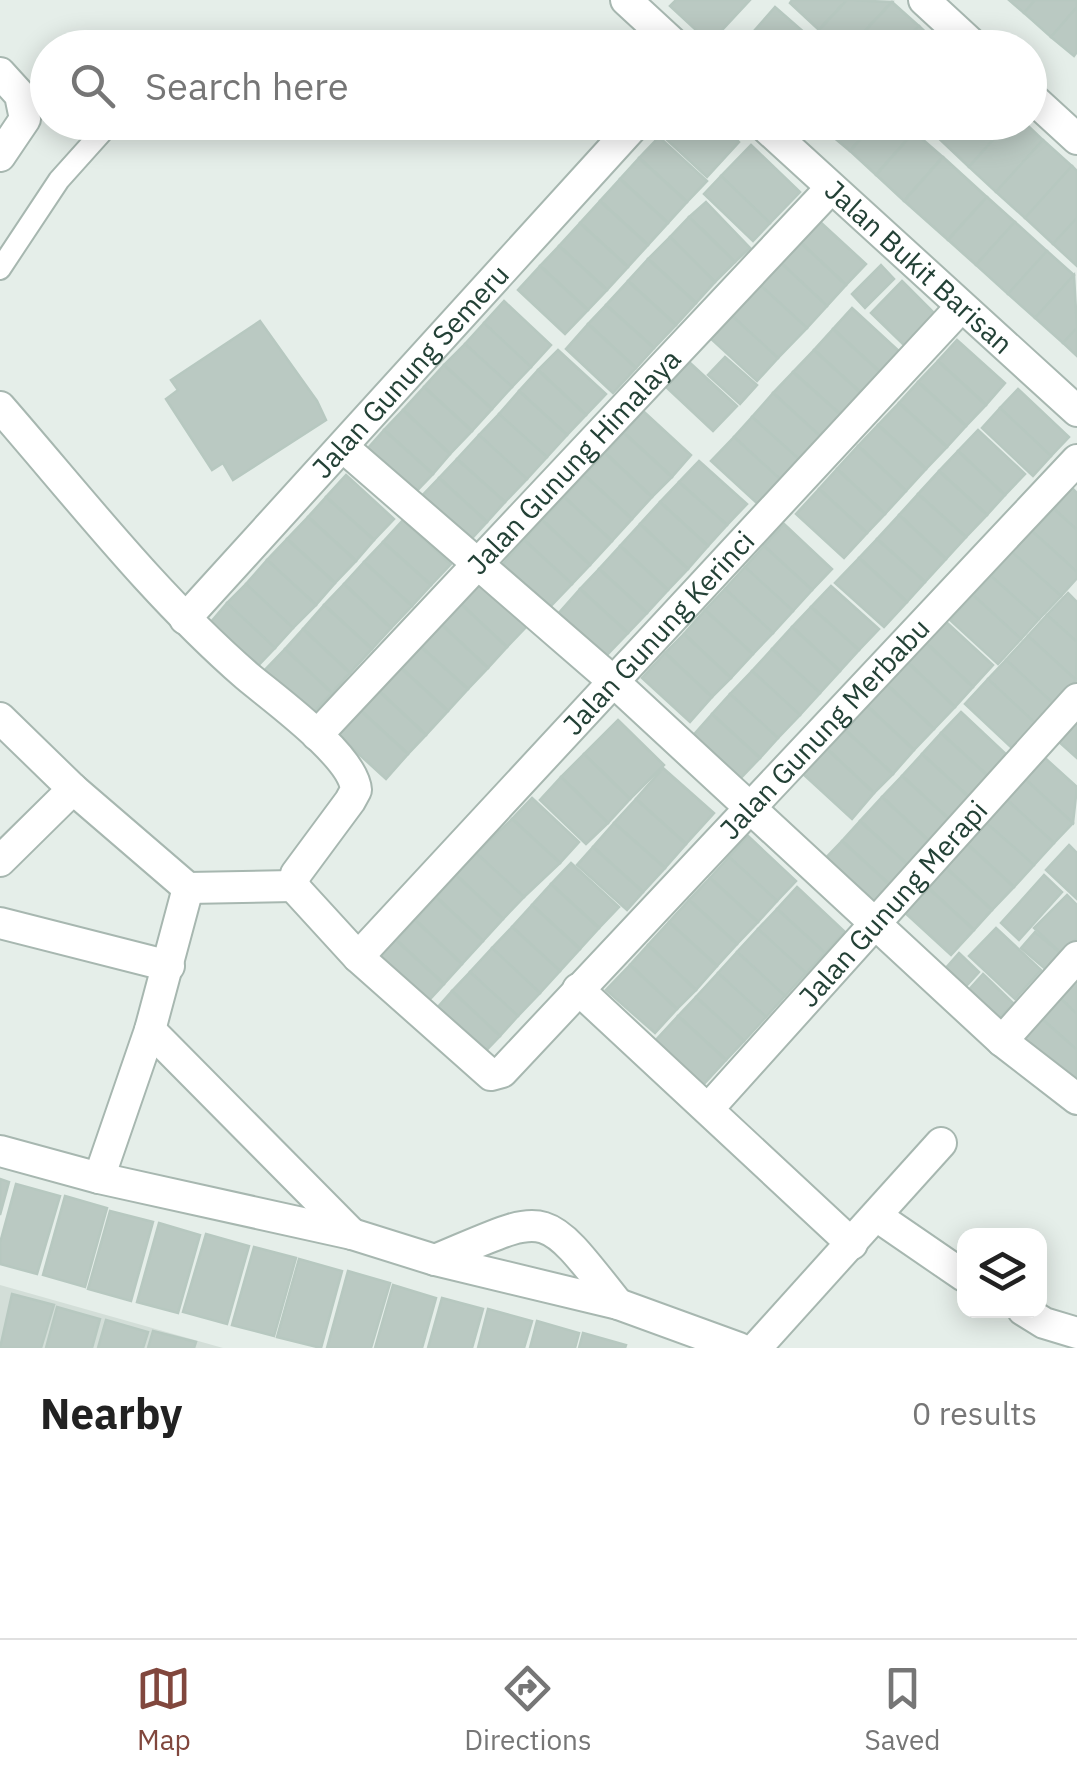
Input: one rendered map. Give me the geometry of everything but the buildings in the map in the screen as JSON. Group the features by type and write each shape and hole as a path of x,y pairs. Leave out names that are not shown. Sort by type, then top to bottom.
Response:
{"street":[{"path":"924,0 956,30"},
{"path":"637,3 662,30"},
{"path":"0,73 20,95 25,120 0,156"},
{"path":"1047,111 1077,138"},
{"name":"Jalan Gunung Semeru","path":"185,619 621,140"},
{"name":"Jalan Bukit Barisan","path":"779,140 960,308 1077,410"},
{"name":"Jalan Gunung Himalaya","path":"317,735 831,188"},
{"name":"Jalan Gunung Kerinci","path":"358,957 960,308"},
{"path":"0,407 185,619 317,735 351,776 356,790 296,874 293,886"},
{"path":"344,446 614,682 1002,1041 1077,1100"},
{"name":"Jalan Gunung Merbabu","path":"358,957 491,1075 502,1072 1077,460"},
{"name":"Jalan Gunung Merapi","path":"709,1108 872,922 1077,699"},
{"path":"0,718 72,790 188,888 293,886 358,957"},
{"path":"0,861 72,790"},
{"path":"99,1178 150,1030 188,888"},
{"path":"0,923 169,966"},
{"path":"1002,1041 1077,957"},
{"path":"574,994 709,1108 852,1244"},
{"path":"150,1030 352,1234"},
{"path":"756,1348 940,1144"},
{"path":"0,1150 99,1178 352,1234 435,1260 618,1304 739,1348"},
{"path":"878,1216 957,1271"},
{"path":"435,1260 524,1223 546,1226 567,1239 618,1304"},
{"path":"1036,1318 1077,1333"}],"lane":[{"path":"0,269 59,180 95,140"}],"shaded area":[{"path":"0,1285 223,1348 0,1348"}]}
